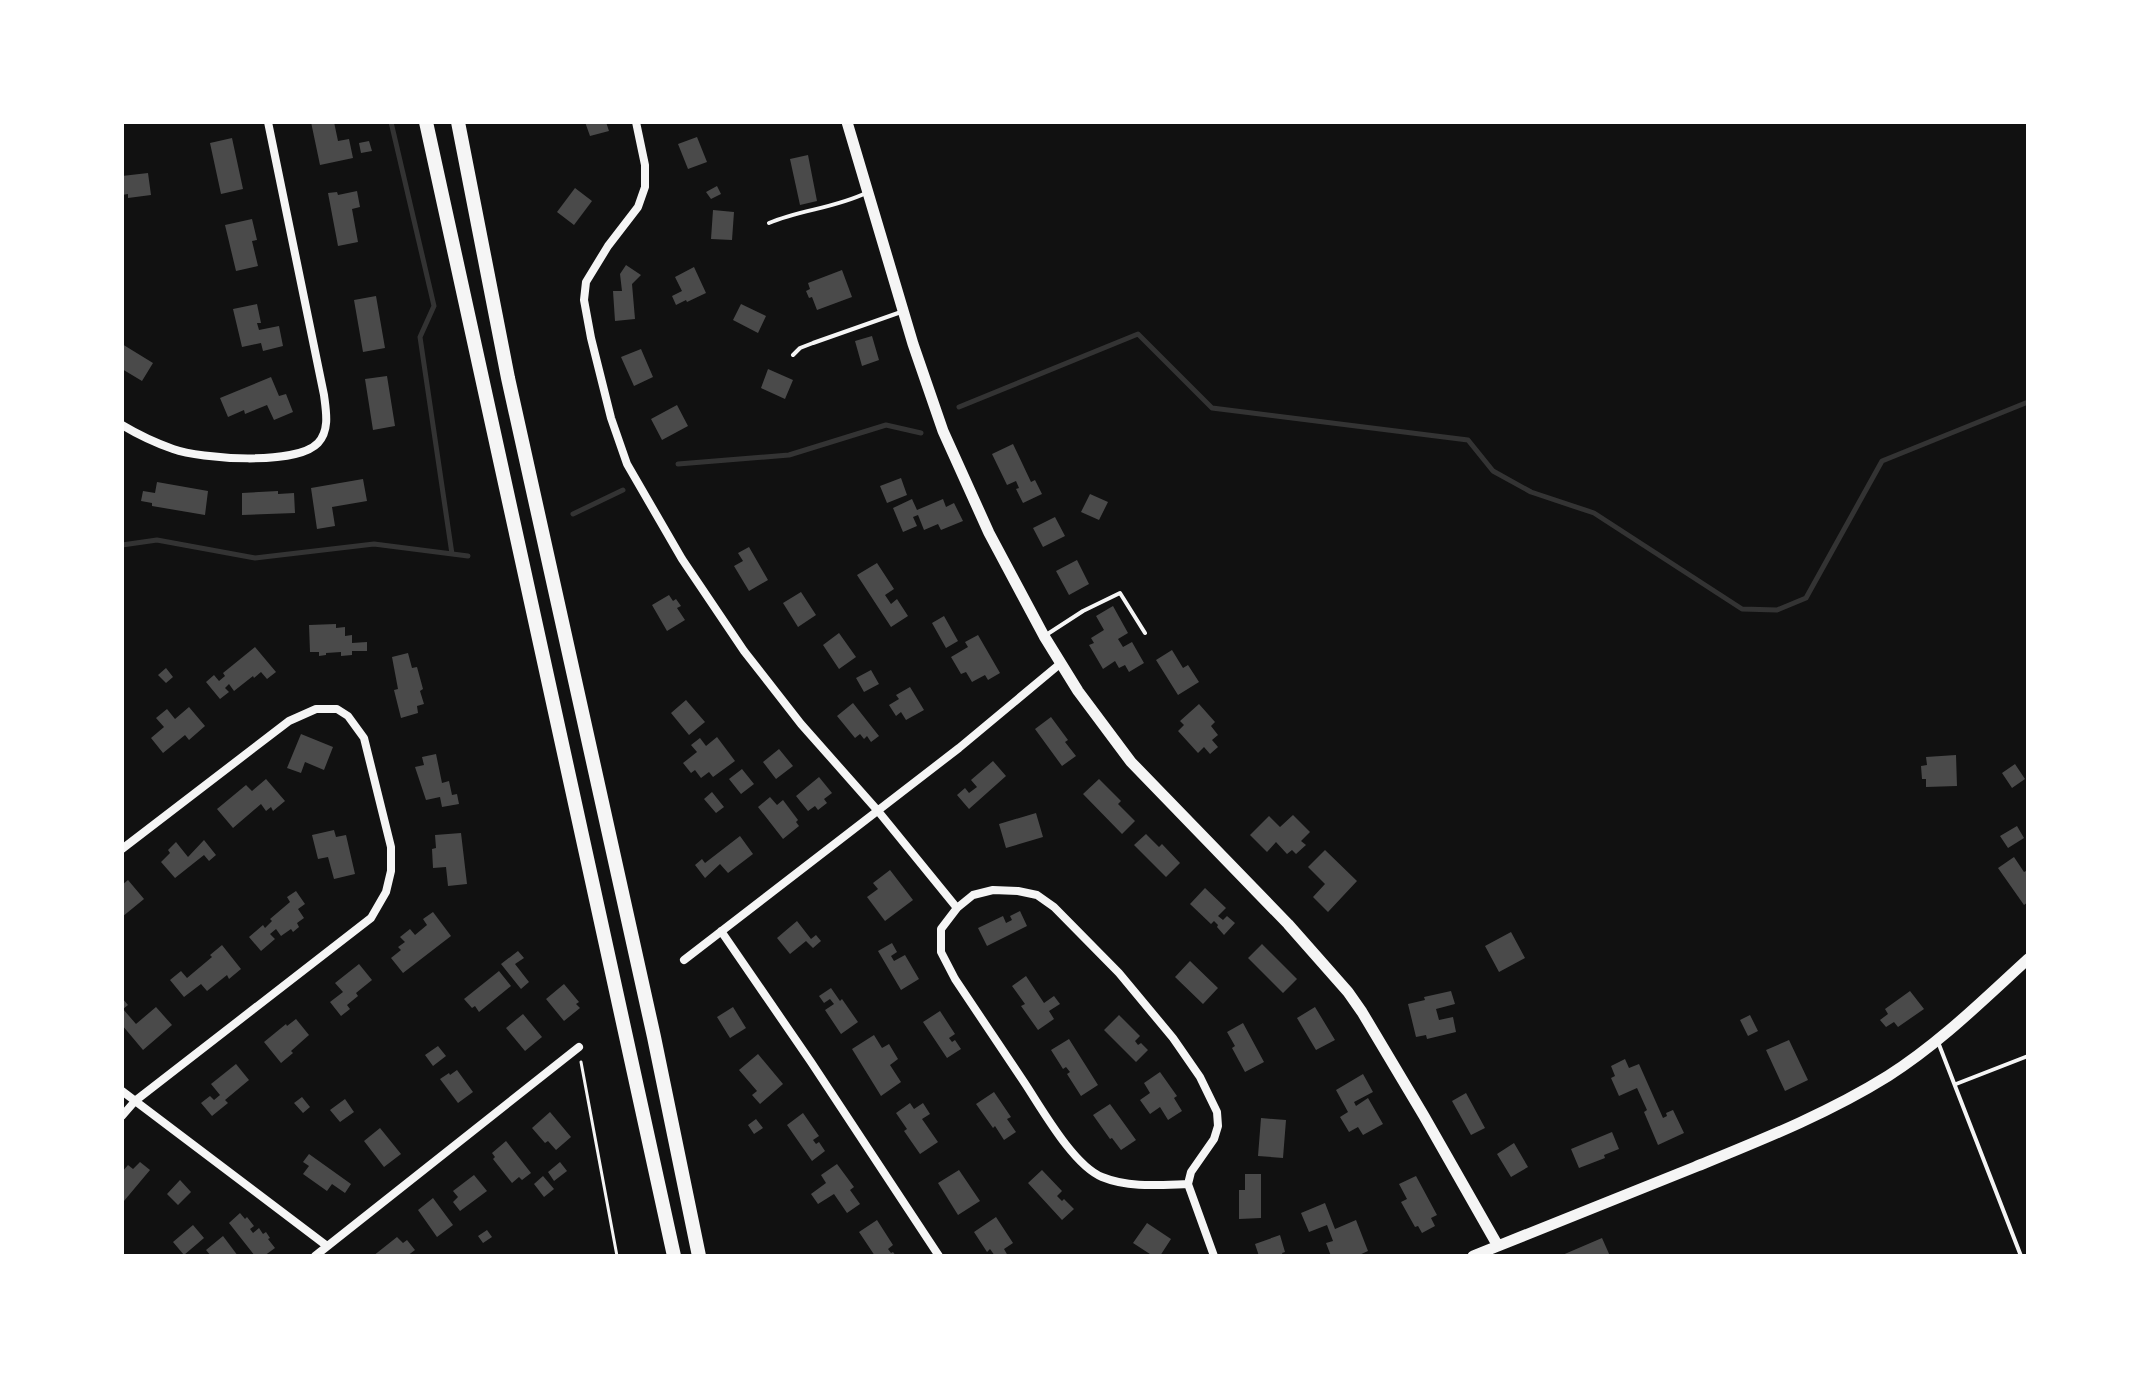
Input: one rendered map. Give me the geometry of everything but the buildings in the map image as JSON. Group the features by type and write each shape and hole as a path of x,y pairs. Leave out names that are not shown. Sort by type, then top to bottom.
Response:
{"highway":[{"path":"426,122 674,1256"},
{"path":"458,122 508,378 654,1037 699,1256"}],"main road":[{"path":"847,122 943,431 989,533 1044,636 1078,691 1131,762 1288,924 1348,992 1498,1246"},
{"path":"1473,1256 1810,1119 1848,1100 1937,1040 2028,959"}],"street":[{"path":"122,425 174,449 212,458 286,456 307,451 324,434 327,419 324,395 268,122"},
{"path":"636,122 645,165 645,187 638,207 608,246 586,282 584,300 611,418 627,464 682,559 744,651 801,724 878,811 957,908"},
{"path":"684,960 959,748 1061,663"},
{"path":"122,849 289,721 316,709 337,709 348,716 364,738 391,847 391,871 386,892 371,918 135,1101 122,1116"},
{"path":"1188,1184 1125,1184 1104,1178 1091,1172 1059,1134 955,979 941,952 941,929 957,908 973,895 993,890 1018,891 1037,895 1054,907 1119,973 1173,1038 1200,1077 1217,1112 1218,1126 1214,1139 1191,1172 1188,1184 1214,1256"},
{"path":"721,931 939,1256"},
{"path":"315,1256 579,1047"},
{"path":"122,1091 327,1246"}],"lane":[{"path":"769,223 868,193"},
{"path":"793,355 800,348 904,311"},
{"path":"1044,636 1083,611 1120,593 1145,633"},
{"path":"1937,1040 2021,1256"},
{"path":"1955,1084 2028,1056"}],"path":[{"path":"579,1047 617,1256"}],"waterway":[{"path":"391,122 434,306 420,337 452,554"},
{"path":"959,407 1138,334 1212,408 1468,440 1493,471 1531,492 1594,513 1742,609 1777,610 1806,598 1882,461 2028,402"},
{"path":"678,464 789,455 886,425 921,433"},
{"path":"573,514 623,490"},
{"path":"122,545 157,540 255,558 374,544 468,556"}]}
